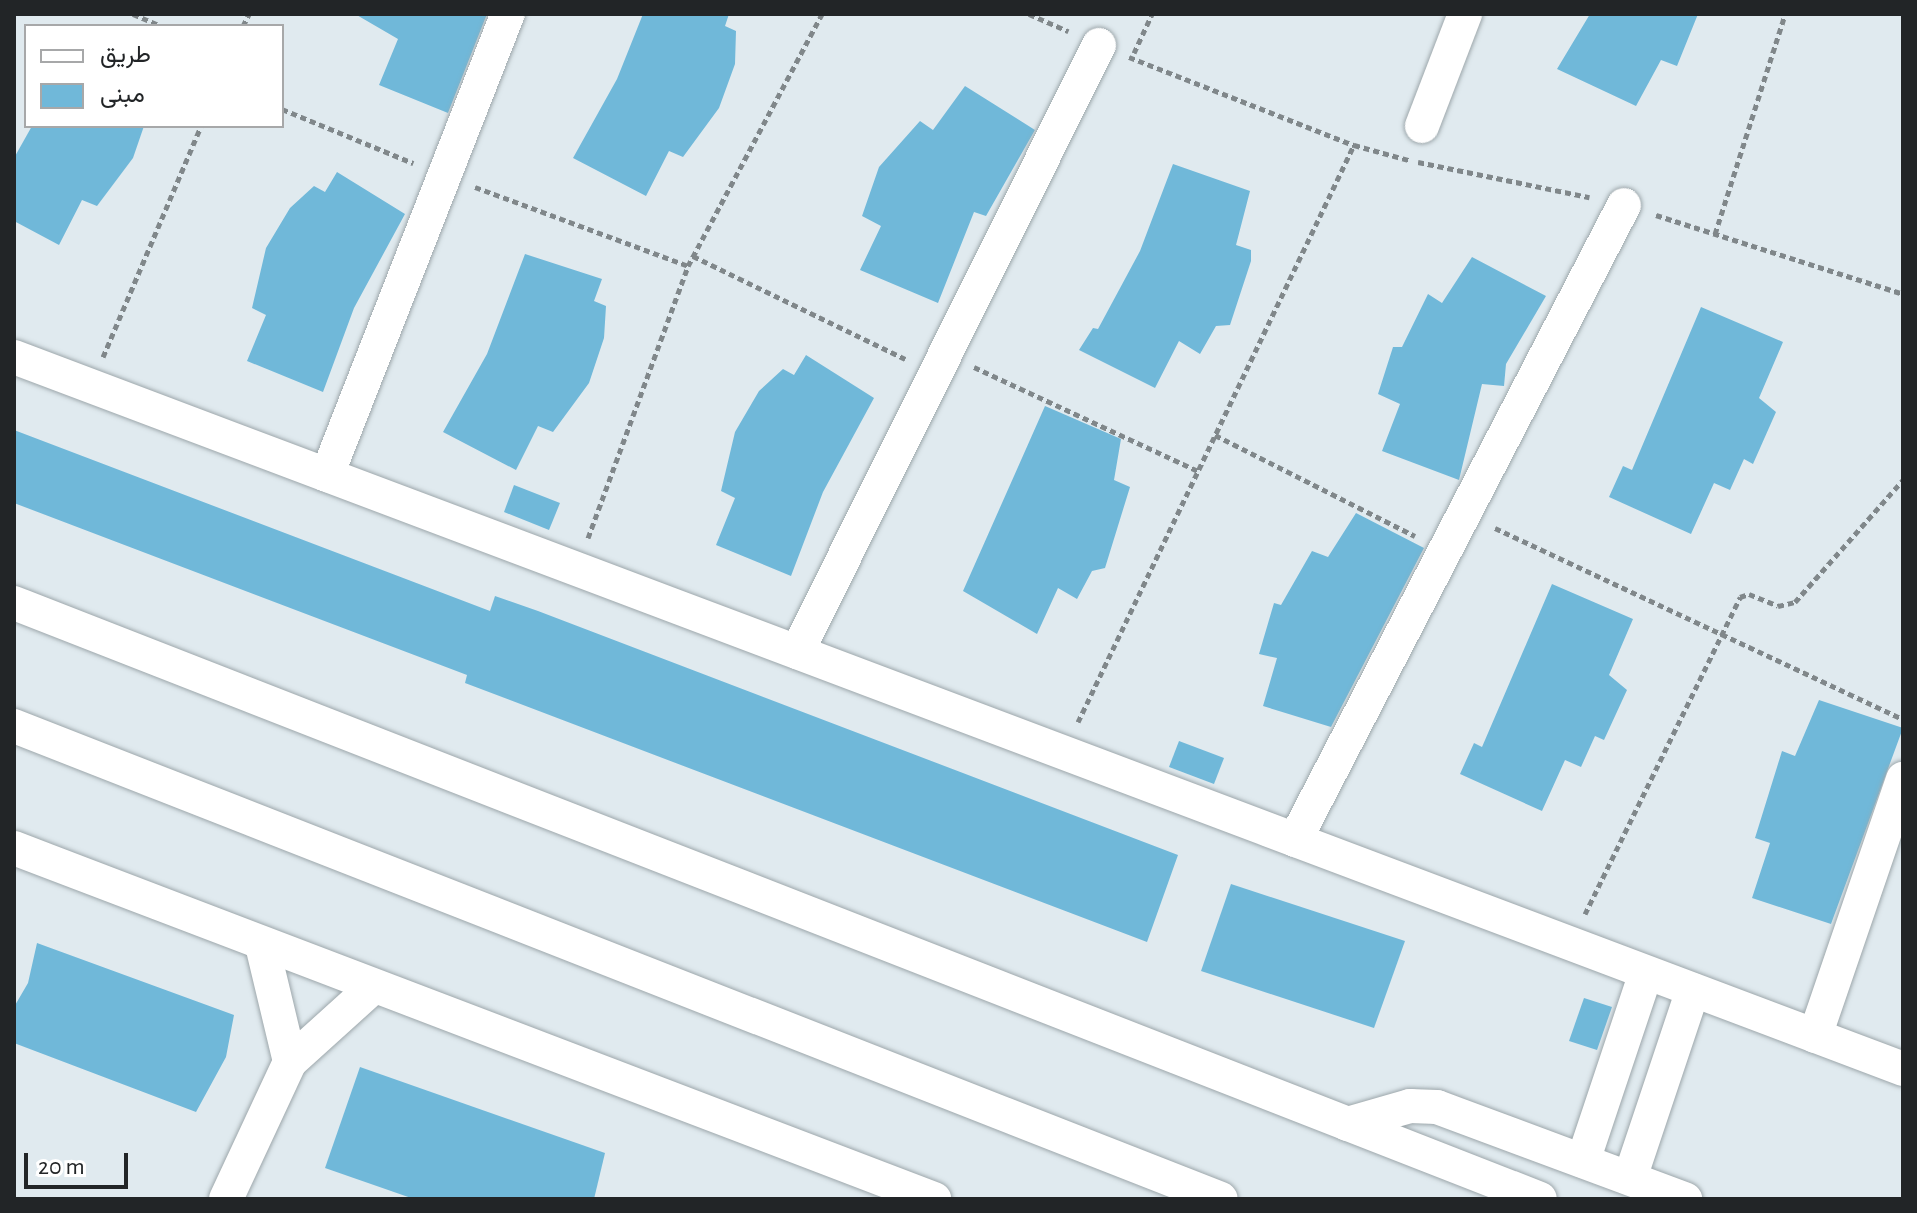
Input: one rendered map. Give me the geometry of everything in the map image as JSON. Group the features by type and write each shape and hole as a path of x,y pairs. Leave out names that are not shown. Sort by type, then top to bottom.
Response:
{"street":[{"path":"327,475 508,14"},
{"path":"1422,126 1465,14"},
{"path":"797,652 1099,45"},
{"path":"1295,840 1624,205"},
{"path":"14,357 1903,1069"},
{"path":"14,603 1540,1199"},
{"path":"14,726 1221,1199"},
{"path":"1815,1036 1903,779"},
{"path":"14,848 934,1199"},
{"path":"262,945 290,1062"},
{"path":"1583,1161 1646,973"},
{"path":"226,1199 290,1062 374,986"},
{"path":"1630,1178 1693,990"},
{"path":"1347,1124 1410,1106 1437,1107 1685,1199"}],"path":[{"path":"133,14 156,24"},
{"path":"576,569 688,266 822,14"},
{"path":"1029,14 1099,45 1354,145 1624,205 1903,294"},
{"path":"1133,58 1152,14"},
{"path":"1715,234 1785,14"},
{"path":"284,110 445,176 688,266"},
{"path":"91,386 200,128"},
{"path":"1063,753 1354,145"},
{"path":"693,256 940,364 1198,471"},
{"path":"1215,435 1444,551"},
{"path":"1571,944 1742,595 1778,606 1802,597 1903,480"},
{"path":"1464,513 1720,636 1903,719"}],"building":[{"path":"355,14 487,14 448,113 379,85 398,39"},
{"path":"643,14 729,14 725,26 736,31 735,64 719,108 683,157 669,151 646,196 573,158 617,79"},
{"path":"1590,14 1698,14 1677,66 1661,60 1636,106 1557,69"},
{"path":"965,86 1035,130 986,216 974,212 938,303 860,270 881,226 862,216 879,167 920,121 933,130"},
{"path":"31,128 143,128 133,158 97,206 82,200 59,245 14,221 14,158"},
{"path":"1173,164 1250,191 1236,245 1251,250 1251,261 1230,325 1216,326 1200,354 1179,341 1155,388 1079,350 1093,328 1098,329 1140,251"},
{"path":"337,172 405,214 354,308 323,392 247,361 266,315 252,308 266,248 290,208 314,186 325,192"},
{"path":"525,254 602,279 594,301 606,306 604,338 589,383 553,432 538,426 516,470 443,432 487,354"},
{"path":"1472,257 1546,296 1506,364 1504,386 1482,384 1459,480 1382,451 1400,404 1378,394 1393,347 1402,347 1428,294 1442,303"},
{"path":"1701,307 1783,342 1759,398 1776,412 1753,464 1744,459 1730,490 1714,483 1691,534 1609,497 1623,466 1632,470"},
{"path":"806,355 874,398 823,492 791,576 716,545 735,498 721,491 735,432 759,391 783,369 794,375"},
{"path":"1045,406 1121,439 1114,480 1130,487 1105,568 1092,571 1077,599 1058,588 1037,634 963,591"},
{"path":"14,430 490,611 495,596 538,611 1178,855 1147,942 465,683 467,675 14,503"},
{"path":"514,485 560,503 549,530 504,512"},
{"path":"1356,513 1424,548 1331,727 1263,706 1277,658 1259,654 1274,603 1281,605 1312,551 1328,557"},
{"path":"1552,584 1633,619 1609,675 1627,690 1604,740 1595,736 1581,767 1565,760 1542,811 1460,774 1474,743 1482,747"},
{"path":"1819,700 1903,728 1831,924 1752,898 1770,843 1755,838 1782,751 1795,756"},
{"path":"1179,741 1224,758 1214,784 1169,767"},
{"path":"1231,884 1405,941 1374,1028 1201,971"},
{"path":"37,943 234,1015 226,1057 196,1112 14,1043 14,1007 28,983"},
{"path":"1584,998 1612,1007 1597,1050 1569,1041"},
{"path":"360,1067 605,1153 594,1199 414,1199 325,1168"}]}
